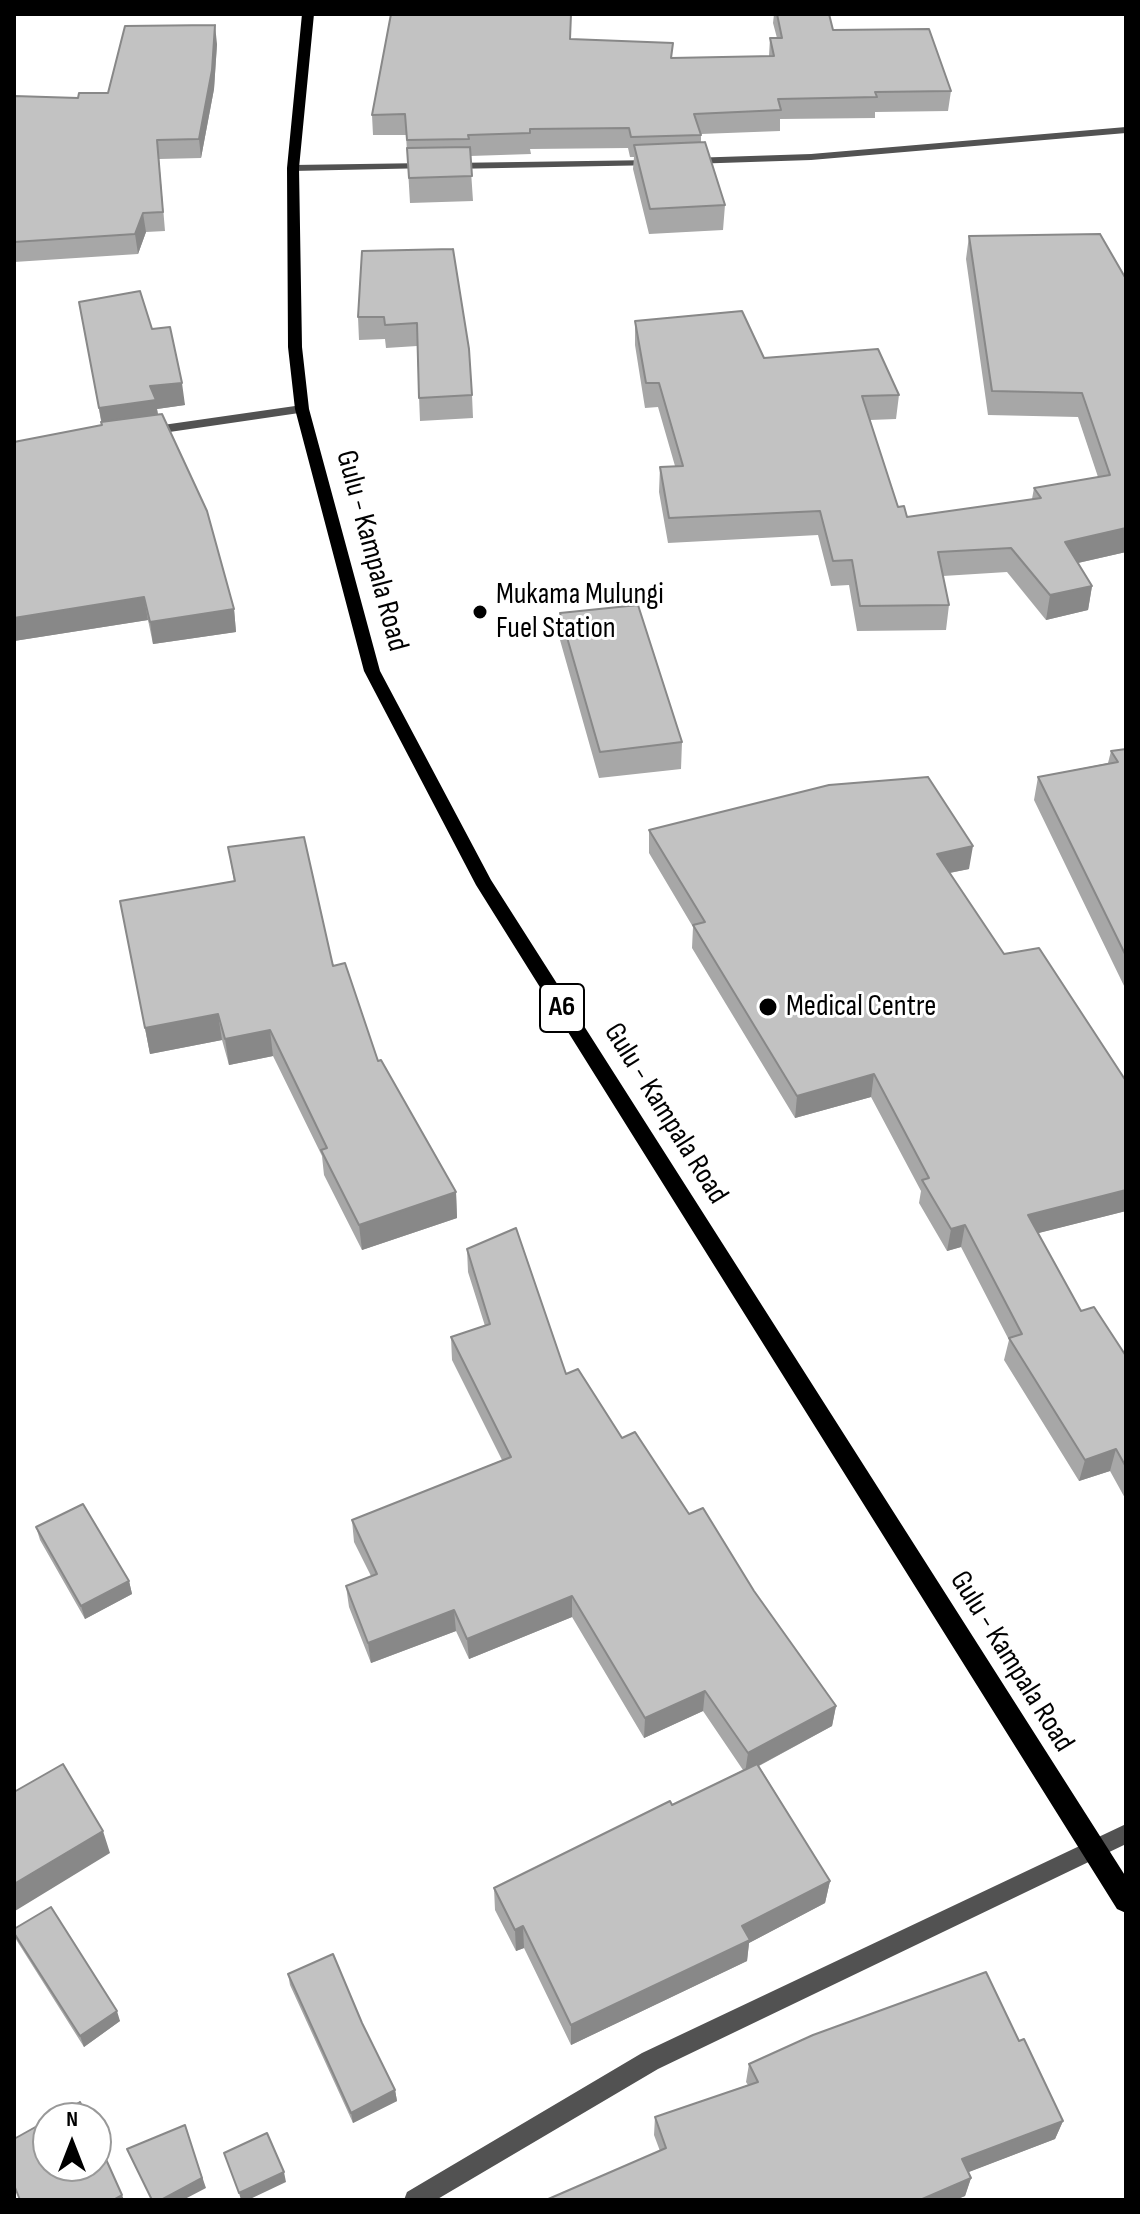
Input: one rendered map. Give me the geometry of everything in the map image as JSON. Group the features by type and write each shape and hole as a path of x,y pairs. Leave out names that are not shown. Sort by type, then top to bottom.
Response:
{"main road":[{"name":"Gulu - Kampala Road","path":"308,14 293,168 295,347 302,409 372,671 482,881 1126,1900"}],"street":[{"path":"678,162 811,157 1126,130"},
{"path":"293,168 663,163"},
{"path":"135,432 302,409"},
{"path":"415,2200 650,2061 1126,1834"}],"building":[{"path":"391,14 571,14 570,39 673,43 671,58 774,56 770,38 782,38 777,14 829,14 833,30 929,29 951,91 875,92 877,97 778,99 781,110 694,114 701,135 631,137 629,128 530,129 530,133 468,135 469,139 407,140 405,114 372,115"},
{"path":"215,25 212,70 199,139 157,140 163,212 143,213 135,234 14,242 14,96 78,98 79,93 108,93 125,26"},
{"path":"705,142 725,205 650,209 634,145"},
{"path":"470,147 472,176 409,178 407,148"},
{"path":"1100,234 1126,279 1126,528 1065,542 1092,586 1050,595 1011,548 938,552 949,605 860,606 852,560 833,561 820,511 669,518 660,467 683,466 659,383 646,383 635,321 742,311 764,358 878,349 899,395 862,396 898,507 904,506 907,517 1041,498 1034,488 1110,475 1082,393 992,391 969,236"},
{"path":"453,249 469,349 472,395 419,398 417,323 385,325 384,317 358,317 362,251"},
{"path":"140,291 152,329 170,327 182,383 150,386 156,400 99,408 79,302"},
{"path":"162,414 207,511 234,609 150,622 144,597 14,618 14,442 102,425 101,422"},
{"path":"638,605 682,742 600,752 560,613"},
{"path":"1126,749 1126,956 1038,777 1118,762 1111,751"},
{"path":"928,777 973,846 937,854 1004,954 1039,948 1126,1081 1126,1190 1028,1215 1081,1311 1094,1307 1126,1356 1126,1467 1116,1449 1085,1460 1009,1338 1022,1334 965,1225 951,1229 922,1180 929,1178 874,1074 797,1096 693,925 705,922 649,830 829,785"},
{"path":"304,837 333,966 345,963 378,1061 381,1060 456,1192 359,1225 321,1150 327,1148 270,1030 225,1039 218,1014 145,1028 120,901 235,881 228,847"},
{"path":"516,1228 566,1374 578,1369 622,1438 635,1432 689,1514 703,1508 754,1591 836,1706 748,1753 705,1691 645,1718 572,1596 467,1639 454,1610 368,1643 346,1586 377,1574 352,1520 511,1457 451,1337 490,1324 467,1249"},
{"path":"83,1504 129,1581 81,1606 36,1527"},
{"path":"63,1764 103,1831 14,1884 14,1792"},
{"path":"757,1764 830,1881 742,1926 750,1940 571,2025 523,1926 515,1930 494,1888 670,1801 672,1805"},
{"path":"51,1907 117,2011 80,2036 14,1933 14,1929"},
{"path":"333,1954 395,2090 351,2113 288,1974"},
{"path":"986,1972 1019,2041 1024,2039 1063,2121 962,2159 971,2178 920,2200 546,2200 666,2148 655,2117 758,2082 749,2064 813,2035"},
{"path":"185,2125 202,2178 161,2200 152,2200 127,2149"},
{"path":"32,2129 32,2182 112,2182 112,2173 122,2195 113,2200 20,2200 14,2185 14,2139"},
{"path":"267,2133 284,2172 239,2193 224,2153"}],"place":[{"name":"Mukama Mulungi Fuel Station","path":"480,612"},
{"name":"Medical Centre","path":"768,1007"}]}
